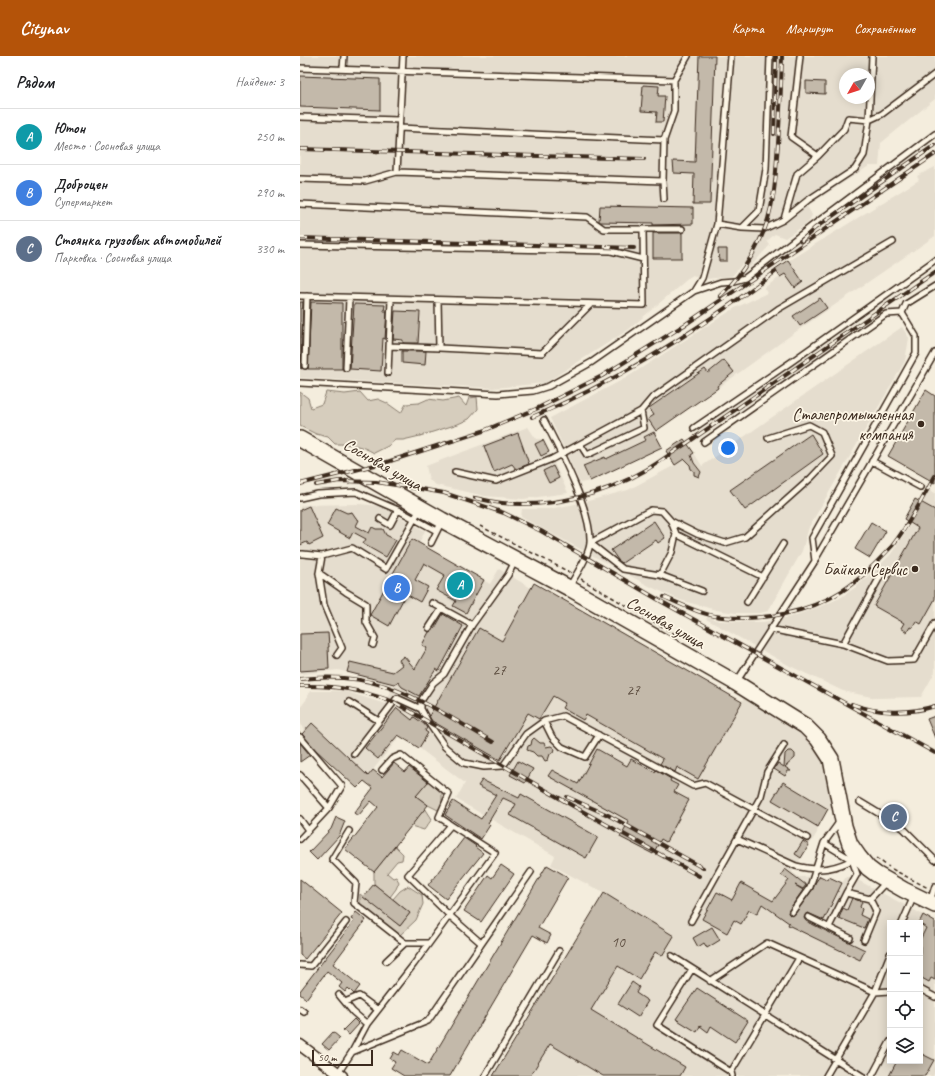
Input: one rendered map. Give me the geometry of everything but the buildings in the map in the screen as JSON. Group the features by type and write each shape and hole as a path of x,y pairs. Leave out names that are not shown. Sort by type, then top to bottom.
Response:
{"main road":[{"name":"Сосновая улица","path":"300,439 418,513 440,525 515,559 569,588 736,683 798,721 812,732 828,753 833,766 846,836 855,858 887,881 932,904"}],"street":[{"path":"300,1045 340,1074"}],"lane":[{"path":"343,69 344,56"},
{"path":"397,172 403,56"},
{"path":"664,199 664,140 674,111 674,80 688,56"},
{"path":"694,291 702,278 717,224 731,56"},
{"path":"742,228 759,211 766,169 770,56"},
{"path":"800,56 791,137 818,156"},
{"path":"717,224 742,228 764,229 784,220 808,200 855,169 864,155 869,120 872,56"},
{"path":"300,68 674,80"},
{"path":"784,220 797,174 818,156 844,129 848,118 869,120 882,114 935,74"},
{"path":"300,117 399,120"},
{"path":"399,128 664,140"},
{"path":"300,383 498,394 533,391 549,386 592,362 694,291 721,282 745,278 935,134"},
{"path":"300,179 365,180 397,172 663,181"},
{"path":"300,204 586,217 604,229 682,229"},
{"path":"300,296 644,305 643,229"},
{"path":"456,472 496,481 552,459 641,411 652,398 778,309 893,242"},
{"path":"300,245 611,251 643,259"},
{"path":"694,428 791,362 935,260"},
{"path":"902,313 906,304 935,286"},
{"path":"305,366 307,296"},
{"path":"346,368 348,298"},
{"path":"388,373 391,299"},
{"path":"438,300 439,348"},
{"path":"389,346 542,353 591,304"},
{"path":"704,442 886,314 902,313"},
{"path":"815,561 812,538 916,353 916,336 902,313"},
{"path":"736,683 815,561 935,353"},
{"path":"580,444 587,456 644,428 641,411"},
{"path":"544,420 580,498 588,525 590,543 569,588"},
{"path":"671,521 697,534 725,543 745,537 811,478 832,456 822,432 809,425 768,438"},
{"path":"872,461 920,487"},
{"path":"300,498 318,494 356,492 398,510 418,513 386,568 352,548 322,556 300,554"},
{"path":"380,519 390,525 398,510"},
{"path":"590,543 651,510 662,511 671,521 676,534 672,552 660,575"},
{"path":"431,543 440,525"},
{"path":"676,534 763,577"},
{"path":"590,543 623,569 660,575 702,591"},
{"path":"747,602 783,544"},
{"path":"322,556 319,573 324,604 342,648 337,655"},
{"path":"515,559 508,575 472,625 444,674 433,683 421,701 421,709 445,747 464,763 484,767 503,766 526,734 544,720 563,716 693,786 705,782 807,838"},
{"path":"319,573 366,604 366,622 375,638 373,645"},
{"path":"843,644 882,575"},
{"path":"432,602 472,625"},
{"path":"429,628 442,608"},
{"path":"770,629 843,644 888,661 914,660 935,623"},
{"path":"354,754 397,698 421,709"},
{"path":"349,702 379,721"},
{"path":"544,720 552,737 562,747 585,757 599,736"},
{"path":"300,737 342,786 329,808 300,839"},
{"path":"691,921 761,796 767,772 784,745"},
{"path":"340,1074 367,1024 414,964 495,853 439,817 449,794 401,755 392,759 382,770"},
{"path":"300,775 329,808"},
{"path":"860,802 903,828 935,860"},
{"path":"792,912 810,887 824,843 842,818"},
{"path":"300,820 308,830"},
{"path":"451,825 408,875 449,915 481,943"},
{"path":"349,831 332,859 356,883 354,903 405,943 428,944"},
{"path":"737,839 796,866 833,868 842,866 855,858"},
{"path":"824,843 855,858"},
{"path":"829,927 857,874 855,858"},
{"path":"352,1052 428,1021 531,872"},
{"path":"870,899 887,881"},
{"path":"932,904 935,886"},
{"path":"846,893 870,899 876,911 864,940"},
{"path":"903,920 914,895"},
{"path":"808,917 850,938"},
{"path":"300,965 310,966 346,922"},
{"path":"386,961 405,943"},
{"path":"710,981 767,943 875,992 887,991"},
{"path":"485,1076 559,951"},
{"path":"672,956 862,1076"},
{"path":"826,1076 875,992 889,956"},
{"path":"692,969 657,1026 732,1074 799,958"},
{"path":"923,991 935,997"},
{"path":"338,995 367,1024"},
{"path":"345,1002 359,996 378,1010"},
{"path":"872,1076 887,1048"}],"shaded area":[{"path":"300,56 935,56 935,99 881,143 879,166 869,166 807,206 812,215 808,223 785,238 775,234 767,241 770,245 749,268 743,263 732,276 707,279 691,276 628,330 545,383 493,388 300,378"},
{"path":"935,167 935,236 794,333 655,432 662,447 590,481 580,483 550,418 626,378 735,308 767,293 764,288 780,277 775,269 919,180 917,176"},
{"path":"902,327 909,338 905,361 809,527 802,551 768,611 760,613 736,613 716,610 680,600 651,587 521,517 522,509 549,509 581,503 628,490 694,453 702,466"},
{"path":"300,392 308,398 311,408 322,404 326,392 345,394 360,392 368,401 378,399 387,403 401,413 406,404 419,403 428,399 443,401 459,398 466,406 469,398 477,397 478,409 469,419 458,424 420,436 403,440 395,440 388,446 374,453 365,448 346,444 335,444 328,437 316,434 300,426"},
{"path":"528,427 536,439 543,439 568,493 523,499 485,496 436,485 429,480 426,466"},
{"path":"930,490 935,493 935,672 921,697 876,698 843,691 790,666 706,619 708,617 719,621 763,622 790,617 840,598 856,587 891,554 911,524"},
{"path":"359,504 380,506 425,531 419,543 490,584 499,569 531,588 534,583 741,702 744,698 812,742 825,760 833,804 830,810 828,809 818,827 817,833 792,872 799,877 820,876 828,880 842,883 846,877 852,877 931,919 923,934 923,920 887,920 887,1064 923,1064 923,979 929,982 931,978 935,980 935,1072 933,1076 493,1076 604,893 551,865 555,856 456,799 465,783 419,748 400,736 357,788 307,740 309,737 304,732 300,721 300,708 310,691 345,691 385,704 394,684 338,670 300,674 300,507 304,505"},
{"path":"428,781 442,793 442,804 438,810 416,796"},
{"path":"425,808 432,819 424,830 411,826"},
{"path":"395,846 403,854 402,860 397,861 387,873 393,878 396,877 399,882 390,897 374,884 374,872"},
{"path":"408,886 422,895 423,904 416,920 399,936 360,905 360,894 400,926 410,913 393,899 400,891"}],"railway":[{"path":"774,134 776,56"},
{"path":"720,296 744,268 751,257 763,234 770,211 776,177 782,56"},
{"path":"801,241 815,228 935,145"},
{"path":"300,149 644,159"},
{"path":"300,484 387,462 483,431 536,409 602,376 686,324 935,154"},
{"path":"300,238 634,248"},
{"path":"532,417 596,387 658,352 718,314 775,272"},
{"path":"475,498 499,503 521,504 558,501 595,493 630,479 661,460 935,272"},
{"path":"664,597 707,614 738,618 753,618 785,614 829,599 862,576 892,546 910,521 935,476"},
{"path":"316,485 339,481 376,482 444,493 504,513 541,531 664,603 935,753"},
{"path":"300,679 343,678 385,686 427,704 493,742"},
{"path":"300,686 325,686 348,689 394,702 573,806 699,876"},
{"path":"852,704 872,710 894,712 925,709 935,706"},
{"path":"567,797 608,815 703,868"}],"place":[{"name":"Сталепромышленная компания","path":"921,424"},
{"name":"Байкал Сервис","path":"915,569"},
{"name":"Ютон","path":"460,585"},
{"name":"Доброцен","path":"397,588"},
{"name":"Стоянка грузовых автомобилей","path":"894,817"}]}
